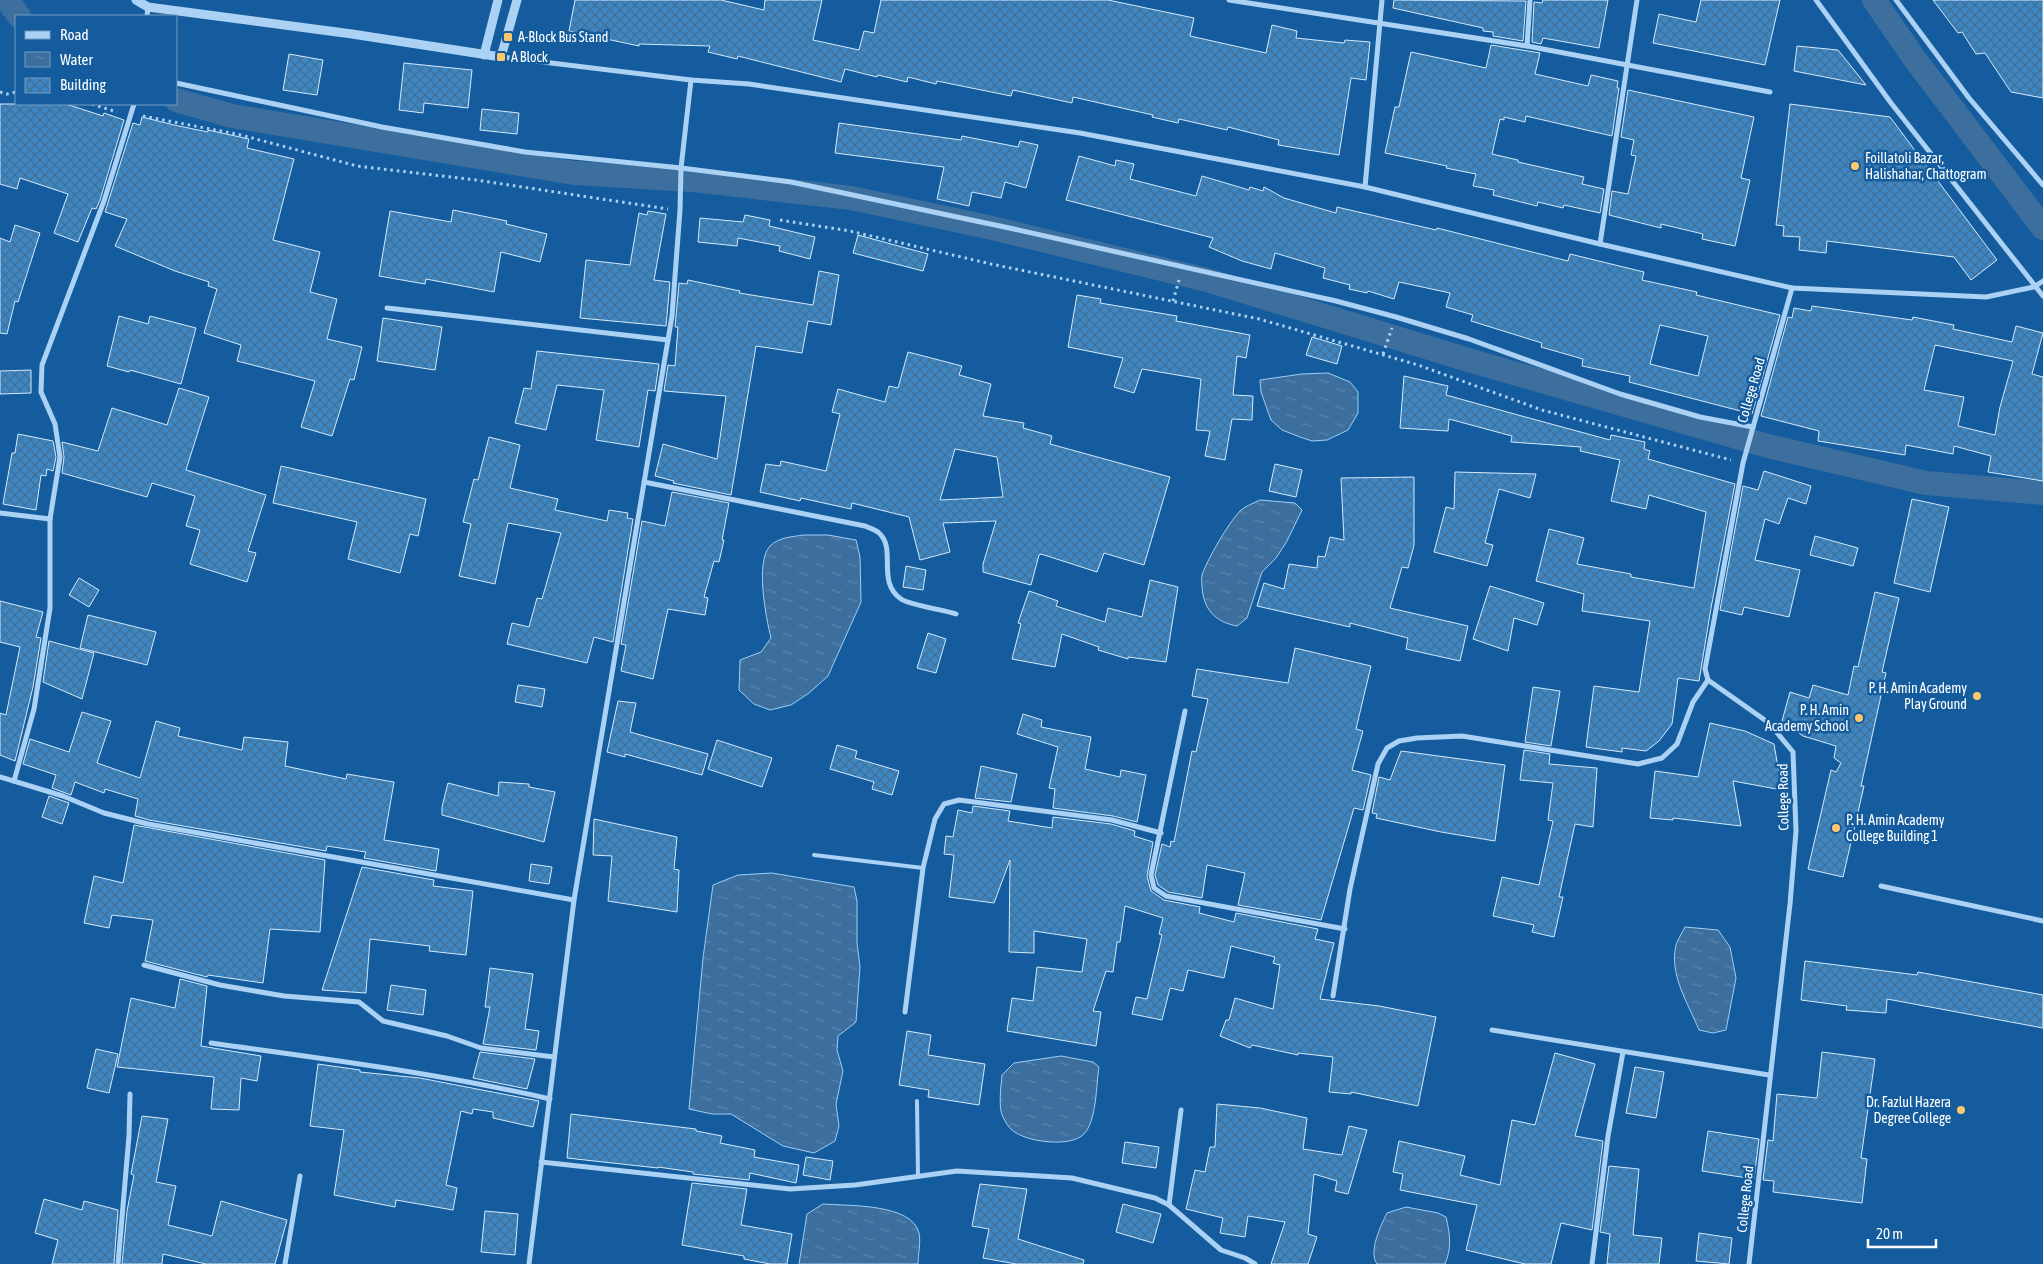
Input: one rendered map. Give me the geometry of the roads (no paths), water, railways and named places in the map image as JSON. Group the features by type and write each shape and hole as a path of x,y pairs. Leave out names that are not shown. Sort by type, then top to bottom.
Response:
{"street":[{"path":"136,0 148,12 176,15"},
{"path":"484,55 498,0"},
{"path":"502,57 516,0"},
{"path":"1229,0 1527,46 1770,92"},
{"path":"1365,187 1382,0"},
{"path":"1527,46 1530,0"},
{"path":"1600,244 1637,0"},
{"path":"1816,0 1891,102 2034,287 2043,296"},
{"path":"1896,0 1969,98 2043,185"},
{"path":"178,15 352,34 484,55 691,80 749,84 1080,133 1365,187 1792,288 1986,297 2034,287 2043,281"},
{"path":"529,1264 574,900 672,316 681,168 691,80"},
{"path":"178,83 382,127 525,152 681,168 791,182 1014,229 1336,301 1469,339 1620,394 1700,417 1752,428"},
{"path":"14,781 34,709 50,608 50,519 60,457 55,424 42,392 42,365 104,201 133,109"},
{"name":"College Road","path":"1749,1264 1790,904 1796,831 1793,752 1769,723 1708,680 1705,669 1744,461 1792,288"},
{"path":"386,308 668,340"},
{"path":"644,482 865,526 879,532 886,544 887,572 890,588 902,600 956,614"},
{"path":"0,513 50,519"},
{"path":"1333,996 1350,889 1378,764 1387,748 1399,741 1417,738 1462,736 1638,764 1662,758 1677,744 1693,702 1708,680"},
{"path":"1185,711 1151,875 1154,888 1166,896 1345,929"},
{"path":"0,777 63,796 104,813 148,824 574,900"},
{"path":"905,1012 924,868 935,820 944,804 959,800 1112,820 1161,833"},
{"path":"1881,886 2043,921"},
{"path":"144,965 220,984 284,996 359,1002 383,1021 447,1036 481,1048 554,1057"},
{"path":"1492,1030 1770,1075"},
{"path":"211,1042 406,1070 490,1085 550,1099"},
{"path":"1592,1264 1608,1136 1623,1052"},
{"path":"118,1264 129,1136 130,1094"},
{"path":"1169,1204 1181,1110"},
{"path":"541,1162 790,1189 855,1185 918,1178 957,1171 1072,1178 1155,1198 1169,1204 1221,1250 1245,1258 1255,1264"},
{"path":"285,1264 300,1176"}],"lane":[{"path":"814,855 924,868"},
{"path":"917,1101 918,1178"}],"water":[{"path":"1328,373 1350,382 1358,392 1358,413 1348,430 1327,440 1312,441 1282,430 1271,420 1261,392 1260,380 1302,374"},
{"path":"1260,500 1295,503 1302,510 1287,541 1276,558 1262,572 1247,618 1237,626 1217,618 1208,608 1203,594 1202,576 1213,551 1235,517 1244,508"},
{"path":"803,535 828,535 856,540 860,557 861,602 828,676 809,693 791,705 770,710 754,704 739,690 740,660 761,652 771,638 762,577 763,564 770,546 786,538"},
{"path":"772,873 854,887 857,901 857,943 860,967 856,1022 838,1036 837,1050 843,1071 836,1104 839,1126 835,1141 814,1153 783,1146 731,1114 712,1114 689,1109 703,958 713,885 738,875"},
{"path":"1685,927 1718,930 1730,947 1736,978 1726,1030 1713,1033 1699,1030 1681,989 1675,967 1675,956 1676,945"},
{"path":"1061,1056 1093,1062 1099,1067 1094,1111 1088,1128 1078,1138 1059,1142 1037,1140 1018,1134 1009,1127 1001,1113 1002,1075 1014,1063"},
{"path":"823,1204 877,1208 904,1216 914,1223 919,1233 918,1264 799,1264 807,1214"},
{"path":"1406,1207 1438,1213 1446,1217 1450,1241 1445,1264 1377,1264 1374,1253 1375,1246 1387,1213"}],"waterway":[{"path":"7,0 18,15"},
{"path":"1874,0 1914,58 2043,228"},
{"path":"178,101 232,116 574,173 693,180 851,198 988,227 1207,280 1475,362 1768,446 1926,483 2043,493"}],"place":[{"name":"A-Block Bus Stand","path":"508,37"},
{"name":"A Block","path":"501,57"},
{"name":"Foillatoli Bazar, Halishahar, Chattogram","path":"1855,166"},
{"name":"P. H. Amin Academy Play Ground","path":"1977,696"},
{"name":"P. H. Amin Academy School","path":"1859,718"},
{"name":"P. H. Amin Academy College Building 1","path":"1836,828"},
{"name":"Dr. Fazlul Hazera Degree College","path":"1961,1110"}]}
